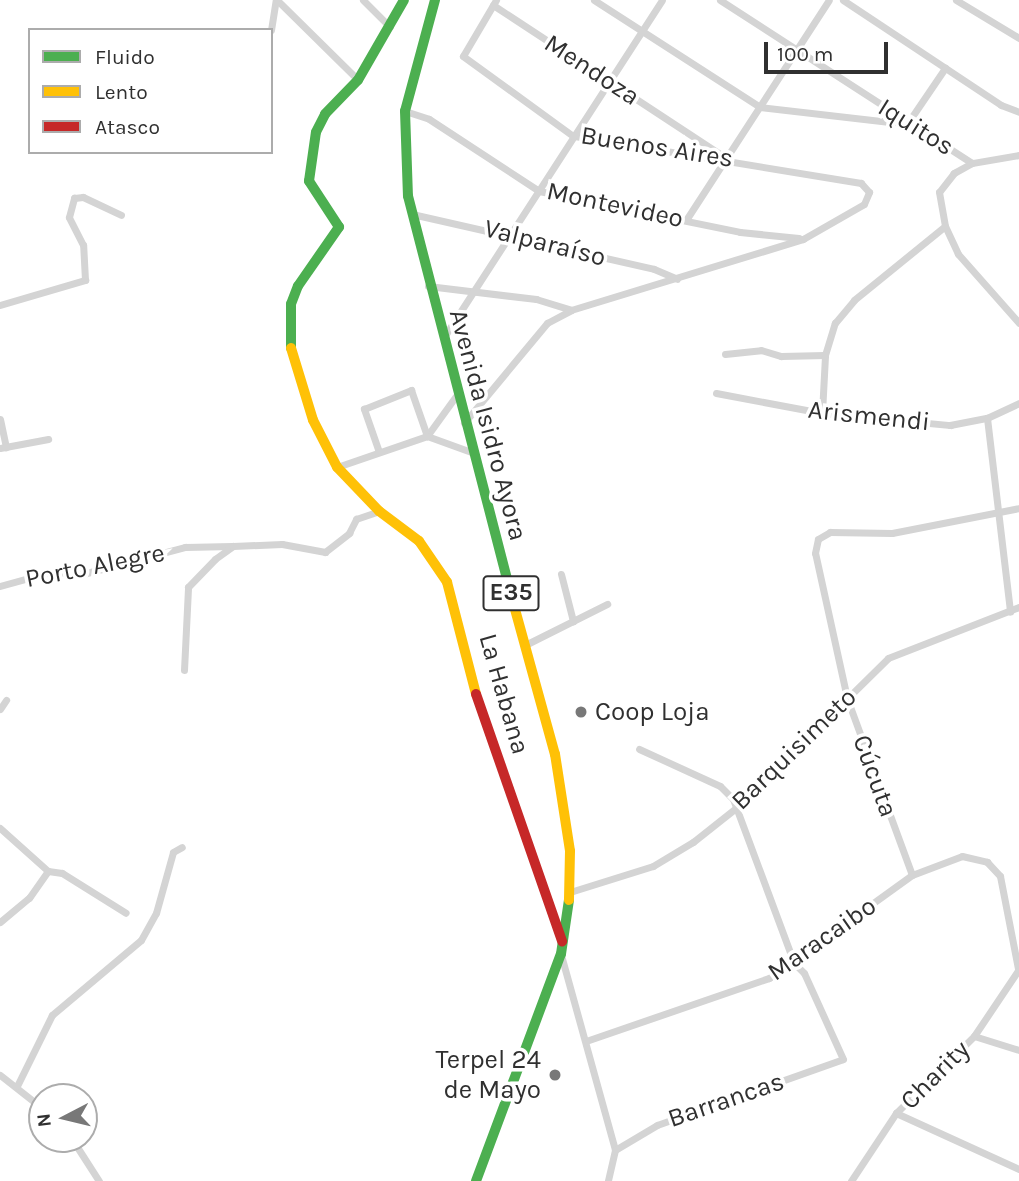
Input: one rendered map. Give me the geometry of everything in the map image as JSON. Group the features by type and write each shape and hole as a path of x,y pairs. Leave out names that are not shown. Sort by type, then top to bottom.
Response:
{"main road":[{"path":"358,80 391,27 404,0"},
{"name":"Avenida Isidro Ayora","path":"435,0 405,111 404,170 427,286 561,781 570,892 562,949 476,1181"},
{"name":"La Habana","path":"358,80 319,122 309,163 309,181 339,227 298,286 291,304 290,343 313,420 337,467 379,511 419,541 447,582 458,611 468,672 562,949"}],"street":[{"path":"271,28 277,0"},
{"path":"277,0 358,80"},
{"path":"363,0 391,27"},
{"path":"594,0 760,107 907,124 945,68"},
{"path":"442,341 662,0"},
{"name":"Iquitos","path":"720,0 907,124 972,163"},
{"path":"685,220 799,50 829,0"},
{"path":"842,0 945,68 1019,112"},
{"path":"956,0 1019,38"},
{"name":"Buenos Aires","path":"494,2 463,56 573,136 727,159 861,183 869,192 864,204 803,239"},
{"name":"Mendoza","path":"494,2 727,159"},
{"name":"Montevideo","path":"405,111 429,120 539,191 685,220 803,239"},
{"path":"1019,155 972,163 941,186 945,226 968,268 1019,323"},
{"path":"0,305 85,280 83,245 69,217 74,198 83,197 121,215"},
{"name":"Valparaíso","path":"412,214 654,269 677,279"},
{"path":"822,412 825,355 835,323 854,300 945,226"},
{"path":"463,424 531,338 547,323 571,310 803,239"},
{"path":"427,286 536,299 571,310"},
{"path":"725,354 761,350 781,356 825,355"},
{"path":"379,452 364,410 411,390 427,436"},
{"name":"Arismendi","path":"716,393 822,412 950,425 987,418 1019,403"},
{"path":"337,467 427,436 456,396"},
{"path":"987,418 995,514 1010,612"},
{"path":"0,419 3,447 48,439"},
{"path":"427,436 471,452"},
{"path":"995,514 1019,508"},
{"name":"Porto Alegre","path":"0,586 50,572 83,574 186,547 282,544 325,552 349,533 356,519 379,511"},
{"name":"Cúcuta","path":"912,875 847,698 815,553 818,539 830,532 892,533 995,514"},
{"path":"184,670 188,587 233,546"},
{"path":"561,574 573,621"},
{"path":"525,645 607,604"},
{"name":"Barquisimeto","path":"570,892 664,861 737,807 888,658 1019,607"},
{"path":"0,709 6,700"},
{"path":"639,748 720,786 737,807 794,963"},
{"path":"0,828 48,871 62,873 126,913"},
{"path":"17,1086 52,1015 141,940 156,913 173,852 182,847"},
{"name":"Maracaibo","path":"586,1041 733,993 794,963 912,875 948,860 975,857 1000,876 1018,969"},
{"path":"0,922 29,898 48,871"},
{"name":"La Habana","path":"562,949 615,1150 608,1181"},
{"name":"Barrancas","path":"615,1150 657,1125 843,1059 804,973 794,963"},
{"name":"Charity","path":"851,1181 896,1113 974,1036 1018,969"},
{"path":"974,1036 1019,1050"},
{"path":"0,1075 28,1096"},
{"path":"896,1113 1019,1168"},
{"path":"81,1153 99,1181"}],"traffic: fast":[{"path":"291,348 291,304 298,286 339,227 309,181 316,132 325,114 358,80 404,0"},
{"path":"435,0 405,111 408,196 513,602"},
{"path":"476,1181 561,954 569,900"}],"traffic: slow":[{"path":"291,348 313,420 337,467 379,511 419,541 447,582 476,694"},
{"path":"513,602 555,754 570,851 569,900"}],"traffic: jam":[{"path":"476,694 562,941"}],"place":[{"name":"Coop Loja","path":"581,712"},
{"name":"Terpel 24 de Mayo","path":"555,1075"}]}
